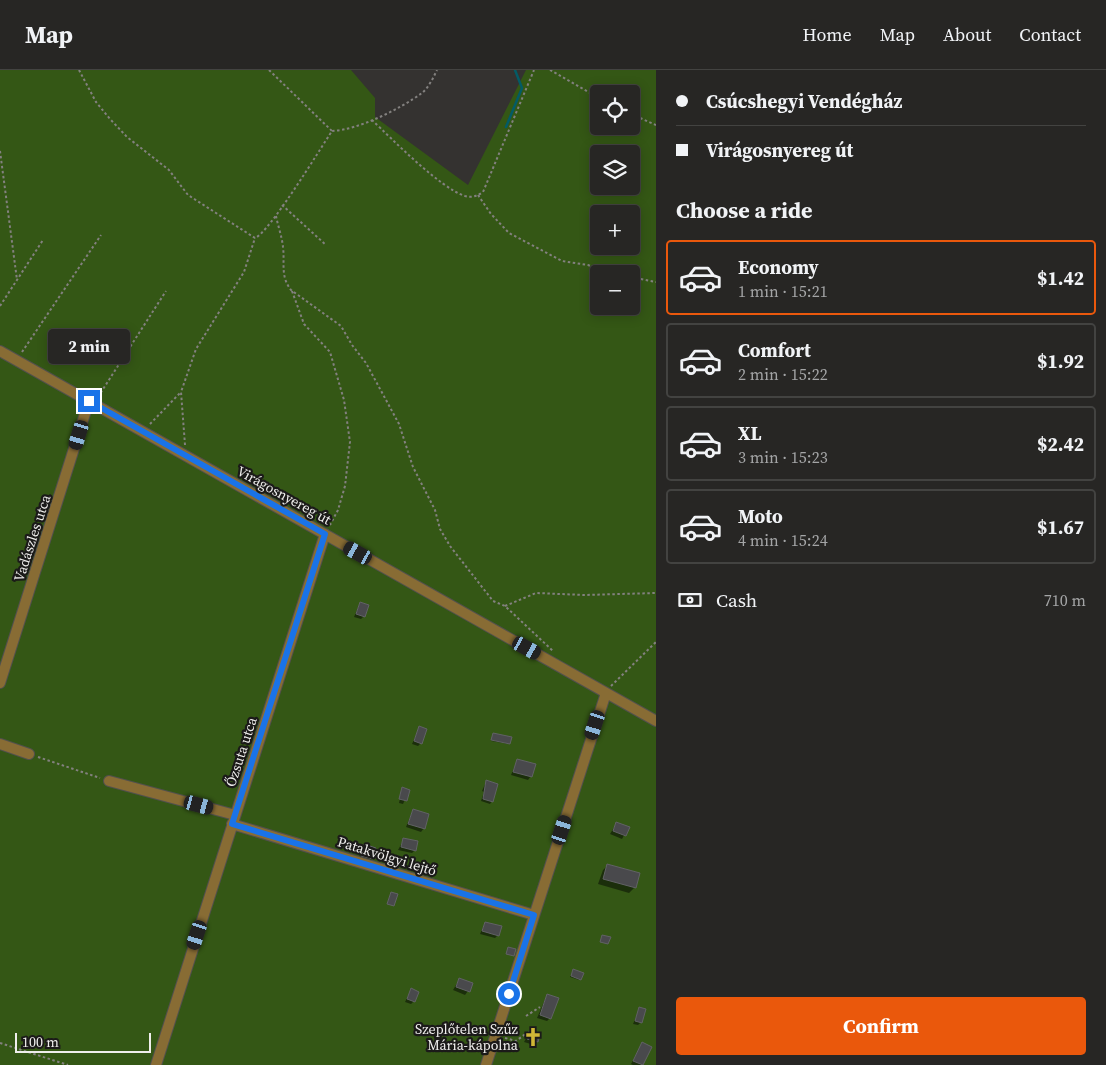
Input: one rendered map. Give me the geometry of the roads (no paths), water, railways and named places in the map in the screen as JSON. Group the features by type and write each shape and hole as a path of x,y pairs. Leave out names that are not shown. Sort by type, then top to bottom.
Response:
{"street":[{"name":"Virágosnyereg út","path":"0,351 656,721"},
{"name":"Vadászles utca","path":"0,683 92,402"},
{"name":"Őzsuta utca","path":"156,1065 325,534"},
{"path":"486,1065 606,693"},
{"path":"0,744 29,754"},
{"name":"Patakvölgyi lejtő","path":"109,781 534,915"}],"waterway":[{"path":"506,127 522,88 515,70"}],"place":[{"name":"Szeplőtelen Szűz Mária-kápolna","path":"533,1037"}]}
